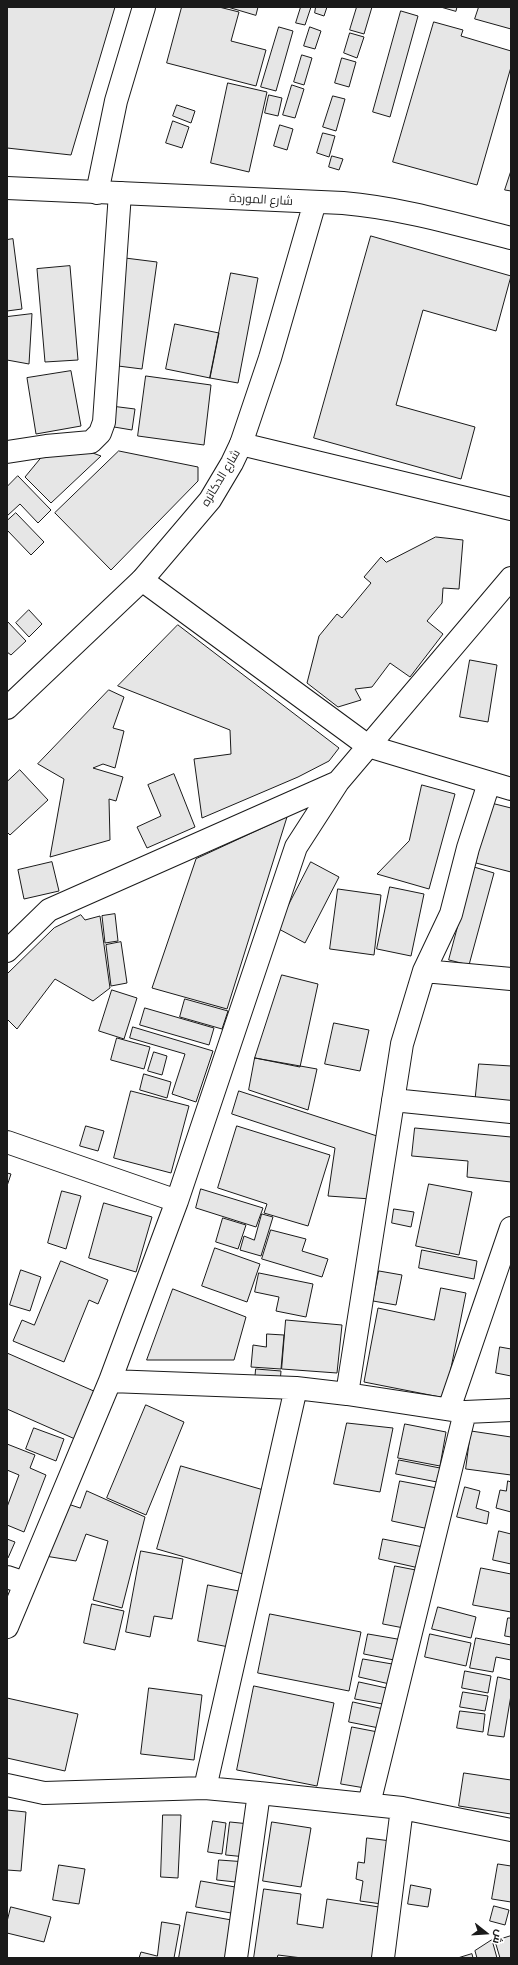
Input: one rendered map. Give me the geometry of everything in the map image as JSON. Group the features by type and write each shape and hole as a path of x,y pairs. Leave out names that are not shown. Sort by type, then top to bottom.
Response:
{"street":[{"path":"97,193 116,101 144,7"},
{"name":"شارع الموردة","path":"7,188 343,203 404,211 511,238"},
{"path":"7,452 46,446 91,442 100,433 104,422 120,193"},
{"name":"شارع الدكاتره","path":"7,708 142,580 210,500 232,463 241,444 270,358 315,202"},
{"path":"241,444 511,509"},
{"path":"7,1628 16,1580 110,1381 177,1201 296,847 338,782 511,578"},
{"path":"142,580 368,746 511,789"},
{"path":"7,951 49,910 338,782"},
{"path":"347,1394 402,1044 424,971 451,914 468,848 489,783"},
{"path":"424,971 511,979"},
{"path":"393,1100 511,1112"},
{"path":"7,1142 177,1201"},
{"path":"369,1804 457,1410 511,1228"},
{"path":"110,1381 296,1388 457,1410 511,1410"},
{"path":"205,1788 296,1388"},
{"path":"7,1785 44,1793 205,1788 402,1808 511,1830"},
{"path":"236,1958 259,1793"},
{"path":"383,1958 402,1808"}],"building":[{"path":"7,7 115,7 71,155 7,148"},
{"path":"182,7 219,7 239,12 231,41 266,50 256,86 167,63"},
{"path":"228,7 258,7 256,15"},
{"path":"301,7 311,7 305,25 296,23"},
{"path":"316,7 327,7 324,16 315,13"},
{"path":"357,7 372,7 364,34 350,30"},
{"path":"441,7 457,7 456,11"},
{"path":"479,7 511,7 511,29 475,19"},
{"path":"401,11 418,16 390,117 373,112"},
{"path":"434,22 463,30 461,36 511,51 511,67 477,185 393,162"},
{"path":"279,27 293,31 276,91 261,87"},
{"path":"310,27 321,31 315,49 304,46"},
{"path":"350,33 364,37 357,58 344,53"},
{"path":"302,55 312,58 304,85 294,82"},
{"path":"342,58 356,62 349,87 335,83"},
{"path":"228,83 267,92 249,172 211,163"},
{"path":"292,85 304,89 295,118 283,115"},
{"path":"269,95 282,98 278,116 265,113"},
{"path":"333,96 345,99 336,131 323,127"},
{"path":"177,105 195,111 191,123 173,116"},
{"path":"173,121 189,127 182,148 166,143"},
{"path":"280,125 293,129 287,150 274,146"},
{"path":"323,133 335,136 329,157 317,153"},
{"path":"332,156 343,159 339,170 329,167"},
{"path":"511,171 511,191 505,190"},
{"path":"371,236 511,276 496,331 423,310 396,405 475,427 461,479 314,438"},
{"path":"13,239 22,309 7,311 7,240"},
{"path":"125,258 157,262 142,369 110,365"},
{"path":"70,266 78,360 45,362 37,269"},
{"path":"231,273 258,278 238,383 210,378"},
{"path":"32,314 29,364 7,360 7,317"},
{"path":"175,324 219,333 210,378 166,369"},
{"path":"71,371 81,426 36,434 27,378"},
{"path":"146,376 211,385 204,445 138,436"},
{"path":"111,406 135,409 132,430 108,426"},
{"path":"79,448 101,456 51,503 25,477 44,454"},
{"path":"119,451 198,467 198,481 111,570 55,513"},
{"path":"18,476 51,510 38,523 20,504 7,516 7,487"},
{"path":"16,513 44,542 31,555 7,530 7,521"},
{"path":"436,537 463,540 459,589 443,588 442,603 427,621 443,634 410,677 390,663 372,687 355,689 361,700 338,707 307,683 319,636 337,614 342,618 371,583 364,577 381,557 386,562"},
{"path":"29,610 42,624 29,637 16,623"},
{"path":"7,621 26,641 11,655 7,652"},
{"path":"178,625 339,748 329,761 298,777 202,818 194,759 231,754 230,730 118,686"},
{"path":"470,660 497,665 488,722 460,717"},
{"path":"109,690 124,697 113,728 124,731 115,768 103,764 93,768 123,777 116,801 109,799 110,840 50,857 64,779 38,764"},
{"path":"20,770 48,800 10,835 7,832 7,782"},
{"path":"174,774 195,827 147,848 137,827 161,816 148,785"},
{"path":"422,785 455,794 429,889 377,874 409,841"},
{"path":"491,803 511,808 511,872 476,863"},
{"path":"287,817 227,1009 152,988 196,859"},
{"path":"52,862 59,891 24,899 18,870"},
{"path":"311,862 339,877 305,943 277,928"},
{"path":"474,867 494,873 469,965 449,960"},
{"path":"390,887 424,894 411,956 377,949"},
{"path":"338,889 381,895 374,955 330,949"},
{"path":"115,914 118,941 105,943 102,916"},
{"path":"81,915 85,920 100,916 110,988 93,1001 55,979 17,1029 7,1019 7,974 54,928"},
{"path":"121,942 127,983 111,986 106,945"},
{"path":"282,975 318,984 300,1067 255,1058"},
{"path":"112,990 137,998 124,1039 99,1031"},
{"path":"185,999 228,1011 222,1029 180,1017"},
{"path":"145,1008 214,1028 209,1045 140,1025"},
{"path":"334,1023 369,1030 360,1071 325,1064"},
{"path":"133,1027 213,1051 196,1102 172,1094 185,1054 130,1038"},
{"path":"117,1038 150,1047 144,1069 111,1060"},
{"path":"154,1052 167,1056 162,1075 148,1071"},
{"path":"255,1058 317,1069 308,1110 249,1090"},
{"path":"479,1064 511,1066 511,1107 475,1104"},
{"path":"144,1074 171,1082 167,1098 140,1090"},
{"path":"131,1091 189,1106 171,1173 114,1158"},
{"path":"239,1091 380,1137 371,1199 328,1196 335,1148 232,1114"},
{"path":"86,1126 104,1131 98,1151 80,1146"},
{"path":"237,1126 330,1155 308,1226 264,1213 267,1204 218,1188"},
{"path":"415,1128 511,1137 511,1182 467,1177 468,1161 412,1156"},
{"path":"7,1173 11,1174 7,1186"},
{"path":"429,1184 472,1192 459,1255 416,1246"},
{"path":"201,1189 263,1208 256,1227 196,1208"},
{"path":"62,1191 81,1196 66,1249 48,1243"},
{"path":"104,1203 152,1217 136,1272 89,1258"},
{"path":"394,1209 414,1212 411,1227 392,1223"},
{"path":"262,1214 273,1217 261,1256 240,1250 244,1236 254,1240"},
{"path":"223,1218 246,1225 238,1249 216,1242"},
{"path":"271,1230 306,1239 302,1251 328,1259 322,1277 262,1259"},
{"path":"215,1248 260,1264 247,1302 202,1286"},
{"path":"422,1250 477,1261 474,1279 419,1268"},
{"path":"61,1261 108,1280 98,1304 89,1300 64,1362 13,1341 22,1320 34,1325"},
{"path":"21,1270 41,1277 30,1311 10,1305"},
{"path":"379,1271 402,1275 396,1305 373,1301"},
{"path":"259,1273 313,1284 306,1317 276,1311 279,1297 255,1292"},
{"path":"441,1288 466,1293 445,1398 364,1382 378,1308 434,1320"},
{"path":"173,1289 246,1317 234,1360 147,1360"},
{"path":"286,1320 342,1325 337,1373 282,1369"},
{"path":"267,1334 284,1335 281,1369 251,1367 253,1345 266,1347"},
{"path":"500,1347 511,1349 511,1376 496,1373"},
{"path":"7,1353 96,1392 75,1439 7,1409"},
{"path":"256,1369 281,1371 280,1383 255,1381"},
{"path":"146,1405 184,1422 146,1515 107,1498"},
{"path":"347,1423 393,1428 380,1492 334,1484"},
{"path":"405,1424 446,1432 440,1466 398,1458"},
{"path":"34,1428 64,1439 56,1461 26,1449"},
{"path":"471,1431 511,1437 511,1475 466,1469"},
{"path":"7,1444 35,1455 30,1468 46,1475 24,1532 7,1525 7,1507 19,1475 7,1470"},
{"path":"399,1460 440,1468 437,1482 396,1474"},
{"path":"181,1466 267,1491 243,1574 157,1549"},
{"path":"400,1481 437,1488 429,1529 392,1521"},
{"path":"508,1481 511,1482 511,1512 496,1508 500,1490 506,1491"},
{"path":"465,1487 480,1491 476,1508 489,1512 487,1524 457,1517"},
{"path":"87,1491 145,1517 122,1608 93,1600 108,1541 86,1534 76,1561 45,1556 65,1503 80,1508"},
{"path":"499,1531 511,1534 511,1564 493,1560"},
{"path":"7,1539 15,1542 8,1558 7,1558"},
{"path":"383,1539 423,1547 419,1568 379,1559"},
{"path":"141,1551 183,1559 172,1619 154,1616 150,1637 126,1632"},
{"path":"395,1566 421,1571 409,1629 383,1624"},
{"path":"481,1568 511,1574 511,1612 473,1605"},
{"path":"208,1585 244,1592 234,1648 198,1641"},
{"path":"92,1604 124,1611 115,1650 84,1643"},
{"path":"438,1607 476,1617 471,1638 432,1629"},
{"path":"270,1614 361,1632 349,1691 258,1673"},
{"path":"508,1618 511,1618 511,1637 505,1636"},
{"path":"368,1634 403,1640 399,1661 364,1654"},
{"path":"430,1634 471,1643 466,1666 425,1657"},
{"path":"476,1638 511,1645 511,1660 496,1657 493,1672 470,1668"},
{"path":"363,1659 398,1665 394,1685 359,1677"},
{"path":"465,1671 491,1676 488,1693 462,1688"},
{"path":"498,1677 511,1680 511,1695 504,1737 488,1735"},
{"path":"359,1682 391,1689 388,1705 355,1699"},
{"path":"254,1686 334,1703 317,1786 237,1770"},
{"path":"149,1688 202,1695 194,1760 141,1754"},
{"path":"463,1692 488,1696 485,1711 460,1707"},
{"path":"7,1698 78,1714 65,1771 7,1758"},
{"path":"353,1702 388,1710 384,1729 349,1722"},
{"path":"460,1711 485,1714 483,1732 457,1728"},
{"path":"352,1727 383,1733 371,1789 341,1784"},
{"path":"464,1773 511,1780 511,1814 459,1806"},
{"path":"7,1810 26,1812 21,1871 7,1870"},
{"path":"163,1815 181,1815 178,1878 161,1877"},
{"path":"213,1821 226,1823 222,1854 208,1852"},
{"path":"230,1822 250,1824 246,1857 226,1855"},
{"path":"272,1822 311,1828 301,1887 263,1881"},
{"path":"367,1838 391,1841 382,1904 360,1901 363,1881 356,1879 358,1862 364,1863"},
{"path":"219,1860 247,1862 245,1883 217,1880"},
{"path":"498,1864 511,1866 511,1902 492,1899"},
{"path":"59,1865 85,1869 79,1904 53,1900"},
{"path":"201,1881 241,1888 237,1914 196,1907"},
{"path":"411,1885 431,1889 428,1907 408,1904"},
{"path":"264,1889 301,1894 297,1924 323,1928 327,1899 379,1907 372,1958 302,1958 278,1955 277,1958 254,1958"},
{"path":"494,1906 509,1910 505,1925 490,1921"},
{"path":"11,1907 51,1917 44,1942 7,1933 7,1922"},
{"path":"187,1912 237,1921 230,1958 179,1958"},
{"path":"162,1922 180,1925 174,1958 139,1958 141,1952 157,1956"},
{"path":"511,1936 511,1958 500,1958 495,1941"},
{"path":"492,1940 497,1958 477,1958 475,1951"},
{"path":"472,1954 473,1958 458,1958"}]}
